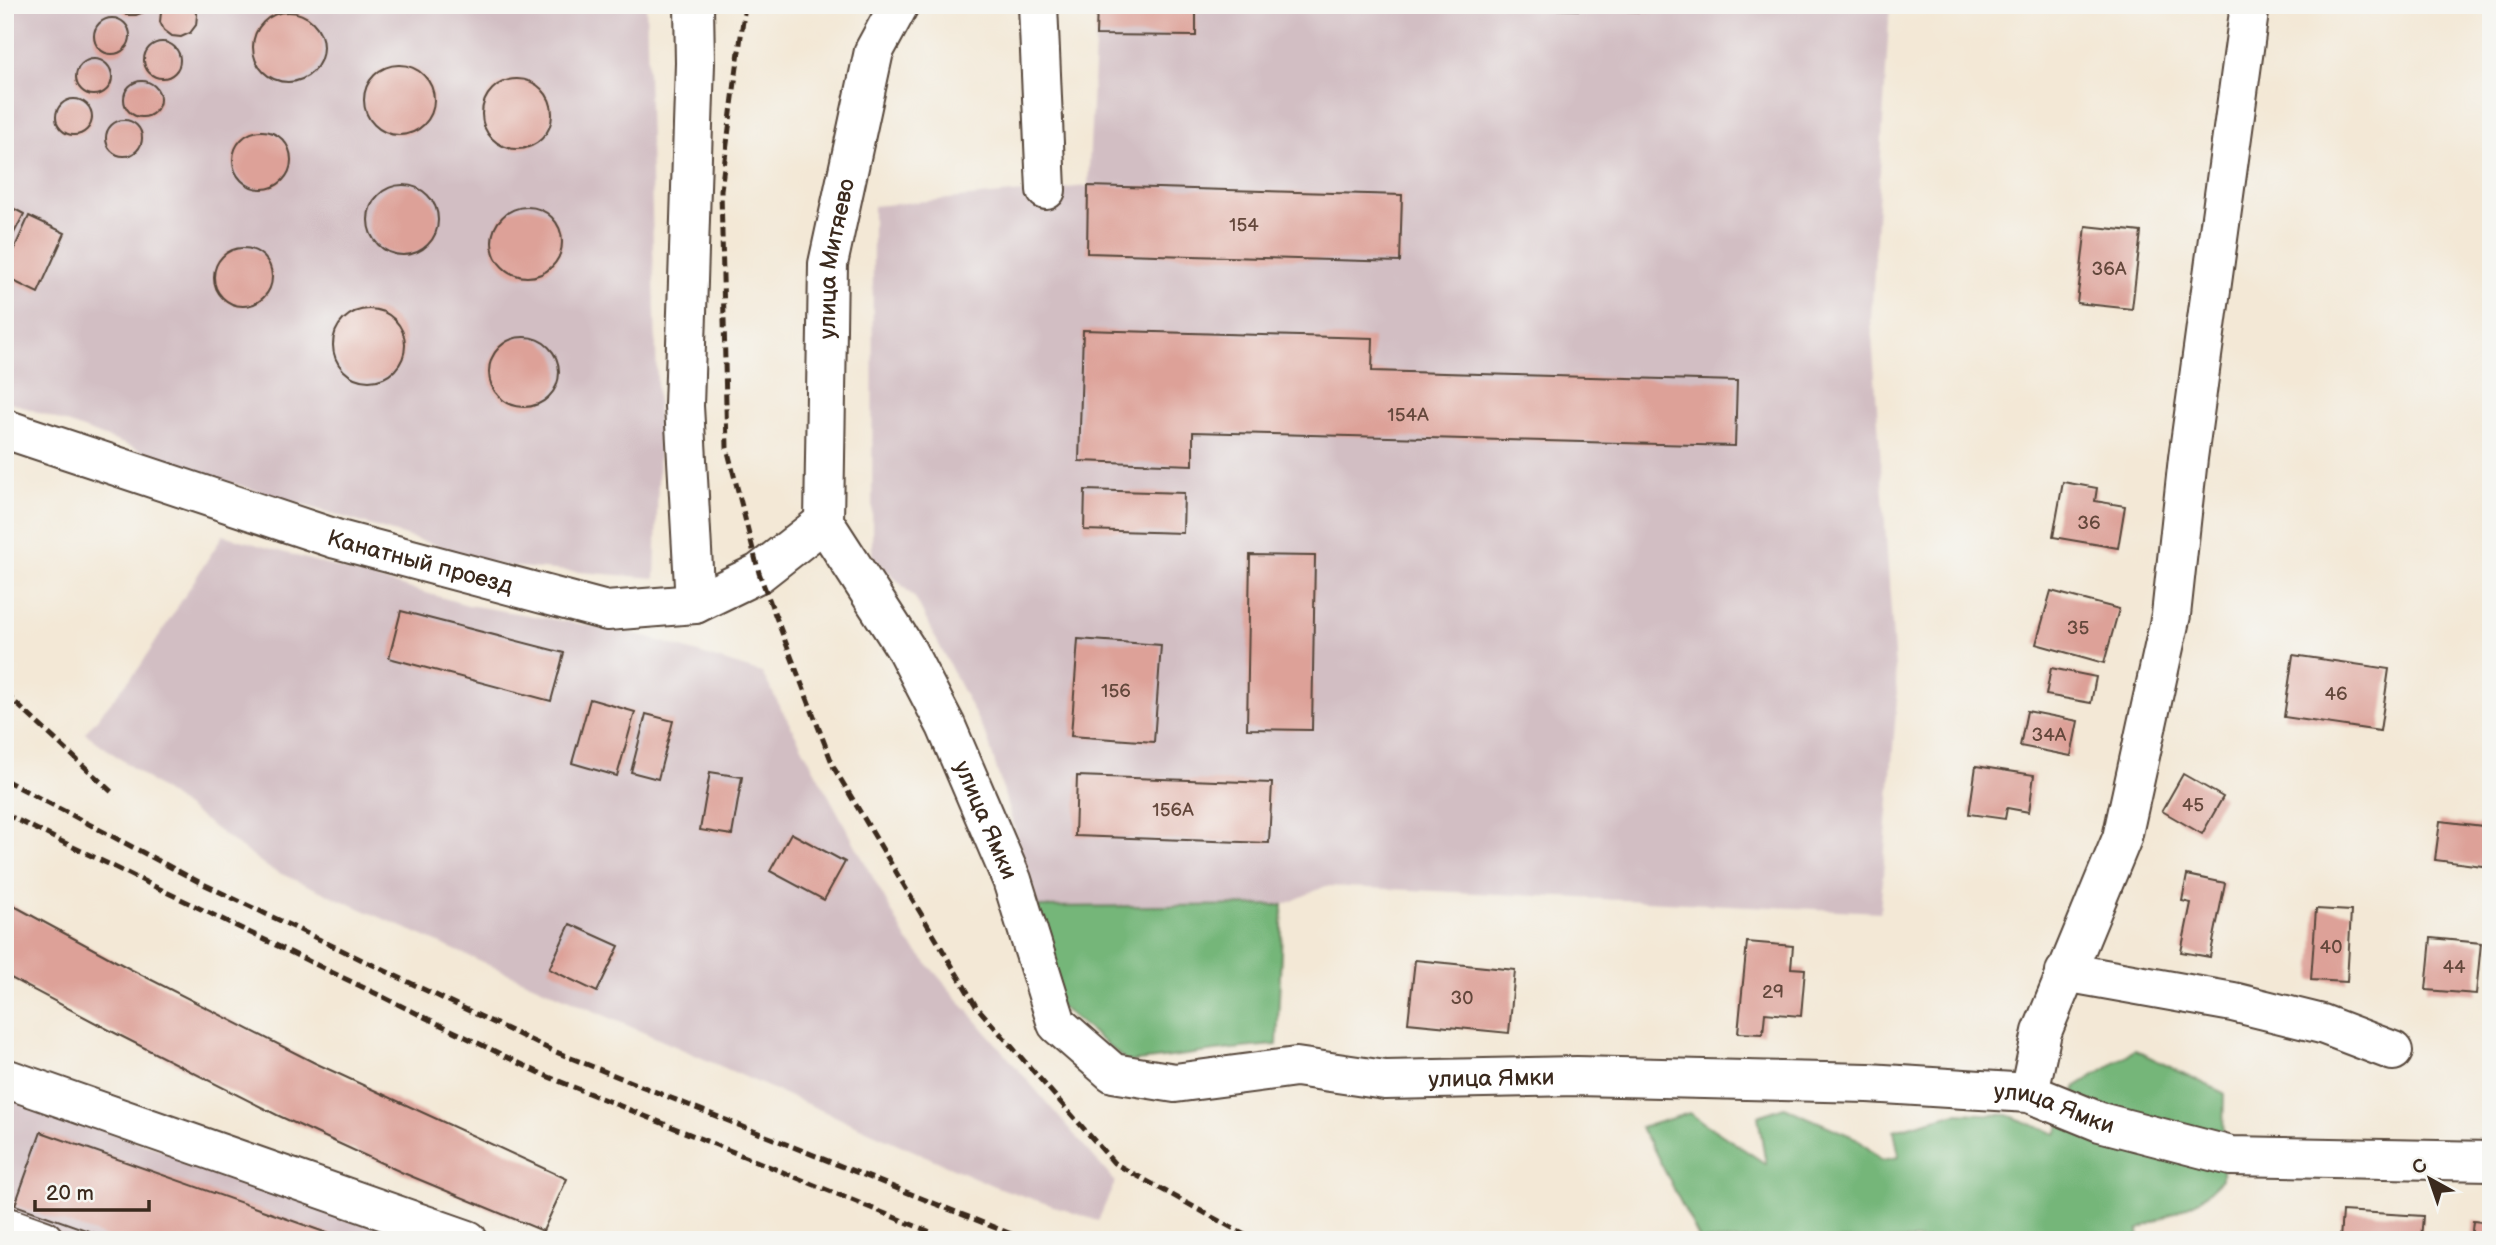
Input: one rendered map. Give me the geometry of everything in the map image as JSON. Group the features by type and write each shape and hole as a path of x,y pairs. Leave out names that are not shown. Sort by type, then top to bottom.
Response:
{"street":[{"path":"694,5 695,63 684,406 695,604"},
{"name":"улица Митяево","path":"824,522 828,264 874,51 899,5"},
{"path":"1038,5 1046,190"},
{"path":"2029,1093 2042,1032 2122,838 2171,615 2188,458 2250,5"},
{"name":"Канатный проезд","path":"5,429 336,539 607,611 695,604 760,573 824,522"},
{"name":"улица Ямки","path":"824,522 906,649 946,726 1012,880 1057,1024 1113,1073 1175,1083 1296,1068 1385,1080 1577,1076 1868,1083 2029,1093 2100,1122 2231,1156 2491,1161"},
{"path":"2065,972 2234,1002 2322,1024 2393,1051"},
{"path":"5,1078 468,1240"},
{"path":"5,1226 44,1240"}],"shaded area":[{"path":"5,5 646,5 659,451 655,578 504,566 218,479 5,400"},
{"path":"1097,5 1890,5 1871,320 1897,698 1880,912 1326,886 1283,905 1038,907 988,740 915,598 872,556 873,206 1088,186"},
{"path":"223,535 468,605 634,633 762,673 907,940 1115,1182 1098,1221 994,1186 270,869 85,733 139,668"},
{"path":"5,1096 406,1233 403,1240 5,1240"}],"green space":[{"path":"1283,905 1277,1045 1128,1062 1048,996 1038,907"},
{"path":"2135,1050 2224,1093 2222,1179 2200,1200 2138,1230 2139,1240 1700,1240 1651,1144 1640,1128 1689,1113 1766,1164 1758,1116 1784,1107 1856,1138 1882,1160 1899,1157 1894,1130 1957,1113 2008,1115 2056,1134 2077,1086"}],"building":[{"path":"116,5 149,5 144,12 126,15"},
{"path":"165,5 192,6 197,15 196,25 190,33 181,37 172,36 164,30 160,22"},
{"path":"1097,5 1196,5 1196,36 1096,35"},
{"path":"1515,5 1661,5 1660,12 1515,8"},
{"path":"295,12 308,18 317,27 321,33 321,61 313,72 302,80 281,82 263,72 255,61 253,40 263,22 274,14"},
{"path":"112,18 125,23 130,36 125,49 112,54 99,49 94,36 99,23"},
{"path":"162,42 175,47 180,60 175,73 162,78 149,73 144,60 149,47"},
{"path":"94,59 107,64 112,77 107,90 94,95 81,90 76,77 81,64"},
{"path":"406,65 419,71 428,80 432,86 432,114 424,125 413,133 392,135 374,125 366,114 364,93 374,75 385,67"},
{"path":"524,79 537,85 546,94 550,100 550,128 542,139 531,147 510,149 492,139 484,128 482,107 492,89 503,81"},
{"path":"142,81 155,86 160,99 155,112 142,117 129,112 124,99 129,86"},
{"path":"74,99 87,104 92,117 87,130 74,135 61,130 56,117 61,104"},
{"path":"124,120 137,125 142,138 137,151 124,156 111,151 106,138 111,125"},
{"path":"256,131 268,131 283,139 291,154 291,166 283,181 268,189 256,189 241,181 233,166 233,154 241,139"},
{"path":"410,185 423,191 432,200 436,206 436,234 428,245 417,253 396,255 378,245 370,234 368,213 378,195 389,187"},
{"path":"1088,186 1402,195 1400,262 1087,253"},
{"path":"5,204 24,214 5,250"},
{"path":"534,207 547,213 556,222 560,228 560,256 552,267 541,275 520,277 502,267 494,256 492,235 502,217 513,209"},
{"path":"29,216 65,233 38,293 5,277 5,269"},
{"path":"2086,226 2141,232 2132,309 2077,303"},
{"path":"237,248 249,248 264,256 272,271 272,283 264,298 249,306 237,306 222,298 214,283 214,271 222,256"},
{"path":"369,309 389,315 399,325 405,345 399,365 389,375 369,381 349,375 339,365 333,345 339,325 349,315"},
{"path":"1083,330 1373,338 1372,371 1737,381 1735,446 1193,432 1193,465 1079,461"},
{"path":"531,337 544,343 553,352 557,358 557,386 549,397 538,405 517,407 499,397 491,386 489,365 499,347 510,339"},
{"path":"2063,482 2097,488 2095,501 2125,506 2118,548 2053,537"},
{"path":"1085,490 1184,493 1183,533 1084,530"},
{"path":"1250,555 1315,556 1312,730 1247,729"},
{"path":"2051,591 2119,609 2104,663 2036,644"},
{"path":"401,611 564,653 551,701 389,658"},
{"path":"1078,639 1161,645 1154,742 1071,736"},
{"path":"2293,655 2389,669 2380,731 2284,717"},
{"path":"2051,668 2096,677 2091,703 2046,695"},
{"path":"590,699 635,712 617,776 572,763"},
{"path":"2027,711 2078,721 2071,756 2020,746"},
{"path":"646,714 673,721 658,779 631,772"},
{"path":"1976,766 2034,775 2029,812 2007,808 2005,819 1969,814"},
{"path":"710,772 742,777 732,835 700,830"},
{"path":"2183,774 2223,797 2202,834 2162,811"},
{"path":"1077,776 1272,783 1269,843 1075,836"},
{"path":"2440,821 2491,827 2491,867 2435,860"},
{"path":"791,833 845,862 824,900 770,871"},
{"path":"2187,875 2225,883 2210,957 2181,952 2191,903 2182,901"},
{"path":"5,901 132,970 315,1063 567,1179 543,1231 401,1172 277,1115 5,975"},
{"path":"2316,909 2351,911 2347,982 2311,980"},
{"path":"570,924 619,946 597,992 549,969"},
{"path":"2431,938 2481,943 2476,994 2426,990"},
{"path":"1747,942 1793,946 1791,968 1805,969 1801,1016 1765,1013 1763,1034 1738,1033"},
{"path":"1415,960 1515,970 1509,1033 1408,1023"},
{"path":"41,1132 344,1240 114,1240 15,1205"},
{"path":"2342,1211 2423,1216 2421,1240 2340,1240"},
{"path":"2473,1221 2491,1223 2491,1240 2471,1240"}],"railway":[{"path":"745,5 721,190 727,448 759,573 834,768 976,1006 1114,1163 1254,1240"},
{"path":"5,693 115,795"},
{"path":"5,780 199,882 551,1050 1026,1240"},
{"path":"5,814 544,1075 950,1240"}]}
